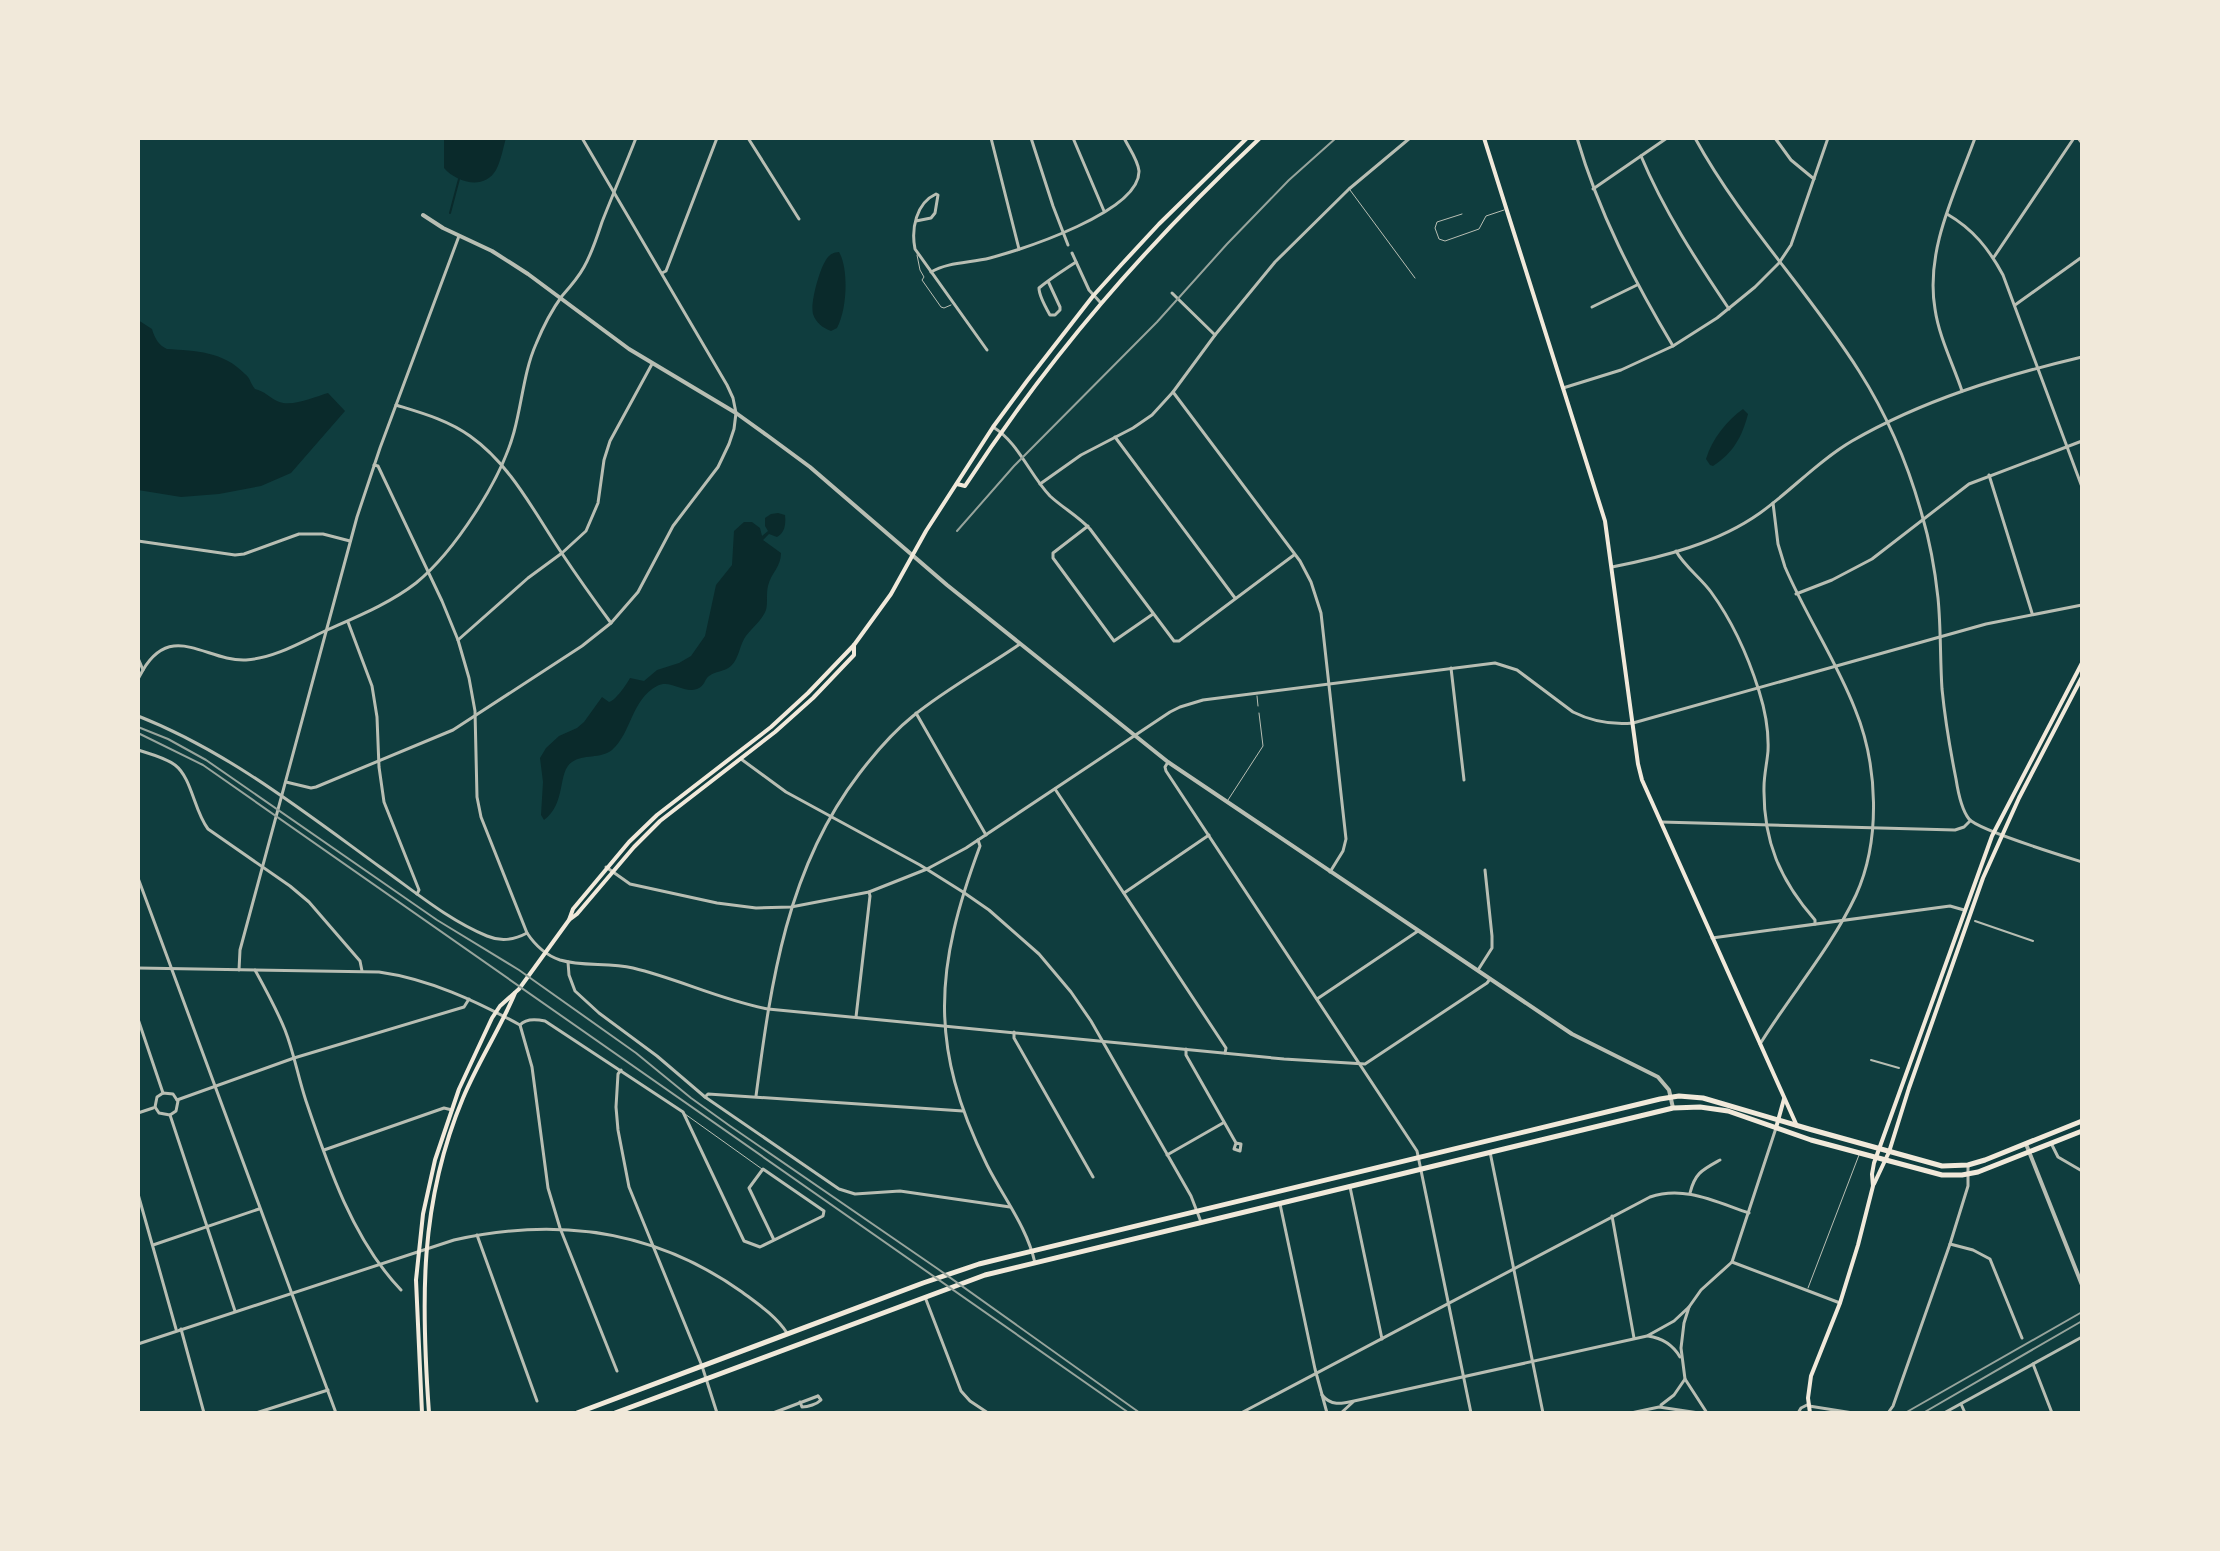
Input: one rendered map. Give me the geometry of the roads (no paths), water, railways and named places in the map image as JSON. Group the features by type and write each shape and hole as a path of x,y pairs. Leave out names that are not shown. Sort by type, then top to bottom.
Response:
{"main road":[{"path":"569,920 571,911 629,842 657,815 780,719 854,645 886,602 932,521 993,427 1093,296 1159,224 1247,138"},
{"path":"957,484 965,486 1048,367 1100,302 1172,224 1260,138"},
{"path":"1484,138 1605,521 1642,780 1797,1126"},
{"path":"422,1413 415,1303 418,1252 431,1176 452,1110 496,1012 516,992 569,920 634,847 660,821 775,732 813,698 854,655 854,645"},
{"path":"1873,1186 1872,1174 1879,1149 1994,831 2082,663"},
{"path":"1810,1413 1812,1372 1840,1303 1873,1186 1889,1152 1983,878 2082,677"},
{"path":"429,1413 423,1310 433,1194 451,1128 473,1075 516,992"},
{"path":"1776,1128 1784,1096"},
{"path":"577,1413 979,1264 1671,1097 1703,1098 1933,1164 1968,1165 2082,1121"},
{"path":"615,1413 974,1278 1673,1108 1712,1108 1734,1113 1859,1154 1942,1175 1969,1174 2082,1131"}],"street":[{"path":"286,782 311,788 453,730 582,646 626,609 673,526 718,467 729,444 736,413 727,385 582,138"},
{"path":"138,679 155,655 176,646 186,645 222,657 247,660 277,653 399,595 428,572 469,521 501,464 513,435 534,348 560,299 583,269 636,138"},
{"path":"662,273 666,271 684,229 717,138"},
{"path":"748,138 799,219"},
{"path":"991,138 1019,249"},
{"path":"1031,138 1068,245"},
{"path":"1073,138 1104,211"},
{"path":"931,272 942,266 979,260 1063,234 1131,193 1138,177 1137,161 1124,138"},
{"path":"1040,484 1081,455 1152,415 1275,262 1349,189 1410,138"},
{"path":"1577,138 1593,189 1619,250 1673,346"},
{"path":"1593,189 1667,138"},
{"path":"1695,138 1728,194 1857,369 1901,453 1924,520 1934,564 1942,688 1949,742 1958,791 1970,821 2082,862"},
{"path":"1775,138 1791,160 1814,179"},
{"path":"1563,388 1621,370 1673,346 1729,309 1779,263 1791,245 1828,138"},
{"path":"1962,391 1935,312 1934,254 1975,138"},
{"path":"1994,257 2076,138 2082,143"},
{"path":"1641,156 1683,239 1729,309"},
{"path":"916,221 931,218 938,195 932,195 922,203 916,221 913,241 917,253 987,350"},
{"path":"1947,214 1978,237 2003,275 2082,487"},
{"path":"423,215 492,251 652,364 736,413 810,467 1020,644 1168,762 1572,1034 1658,1077 1666,1085 1673,1108"},
{"path":"239,970 240,950 350,541 374,465 459,236"},
{"path":"1072,253 1093,296 1100,302"},
{"path":"2015,305 2082,257"},
{"path":"1048,281 1060,307 1055,315 1050,315 1039,290 1048,281 1076,262"},
{"path":"1592,307 1637,285"},
{"path":"1172,293 1215,335"},
{"path":"1612,567 1676,551 1729,532 1773,503 1839,449 1887,423 1962,391 2082,357"},
{"path":"458,640 528,578 579,539 598,503 610,441 652,364"},
{"path":"1173,392 1295,554 1307,573 1318,601 1346,839 1343,851 1330,872"},
{"path":"396,405 455,426 471,436 501,464 532,504 611,623"},
{"path":"993,427 1001,432 1049,495 1088,526 1175,642 1295,554"},
{"path":"1115,437 1236,599"},
{"path":"1796,594 1832,580 1886,550 1969,484 2082,441"},
{"path":"374,465 378,466 458,640 469,678 475,716 479,809 527,933 545,953 568,962 627,966 723,999 768,1009 1365,1064 1490,979"},
{"path":"1989,475 2032,614"},
{"path":"1760,1044 1843,920 1864,871 1872,827 1871,781 1864,737 1849,694 1785,567 1778,544 1773,503"},
{"path":"1088,526 1053,553 1061,570 1114,641 1153,614"},
{"path":"138,541 235,555 299,534 323,534 350,541"},
{"path":"1676,551 1712,593 1742,645 1766,718 1765,825 1782,874 1815,924"},
{"path":"606,867 630,884 717,903 756,908 791,907 869,892 927,869 986,835 1170,712 1192,702 1488,663 1517,670 1583,717 1610,724 1633,723 1940,637 2082,605"},
{"path":"347,622 372,686 384,802 419,890 417,894"},
{"path":"756,1096 768,1009 791,907 808,861 831,815 869,760 916,713 1020,644"},
{"path":"138,658 143,670"},
{"path":"1451,668 1464,780"},
{"path":"916,713 986,835"},
{"path":"138,716 192,740 282,796 442,912 489,937 506,940 527,933"},
{"path":"138,750 178,767 208,829 309,902 360,961 362,971"},
{"path":"741,759 786,792 963,892 1039,954 1079,1003 1167,1155 1202,1223"},
{"path":"1168,762 1166,771 1417,1151 1471,1413"},
{"path":"1055,789 1226,1048 1225,1053"},
{"path":"1661,822 1955,830 1970,821"},
{"path":"1124,893 1209,835"},
{"path":"978,840 980,846 963,892 949,953 944,1025 951,1070 963,1111 988,1167 1028,1238 1035,1263"},
{"path":"1477,970 1492,948 1485,870"},
{"path":"138,878 336,1413"},
{"path":"856,1017 869,892"},
{"path":"1712,938 1950,906 1964,910"},
{"path":"1975,921 2033,941"},
{"path":"1317,999 1418,931"},
{"path":"568,962 570,982 581,997 705,1097 825,1181 847,1193 900,1191 1010,1207"},
{"path":"138,968 379,972 411,979 469,999 520,1025 532,1067 548,1188 560,1228 617,1371"},
{"path":"255,970 285,1030 305,1099 353,1220 380,1265 401,1290"},
{"path":"177,1100 294,1058 464,1007 469,999"},
{"path":"138,1019 163,1093"},
{"path":"520,1025 533,1019 545,1021 683,1112 744,1241 760,1247 823,1216 824,1211 763,1169 749,1188 774,1240"},
{"path":"1014,1032 1014,1038 1093,1177"},
{"path":"1186,1049 1186,1055 1236,1143"},
{"path":"1871,1060 1899,1068"},
{"path":"621,1070 618,1074 616,1107 620,1148 629,1187 702,1366 717,1413"},
{"path":"163,1093 173,1094 177,1100 176,1111 170,1115 159,1113 155,1107 157,1097 163,1093"},
{"path":"705,1097 708,1094 756,1096 963,1111"},
{"path":"138,1113 155,1107"},
{"path":"324,1150 444,1108 452,1110"},
{"path":"170,1115 235,1311"},
{"path":"1167,1155 1224,1123"},
{"path":"1647,1336 1674,1321 1706,1285 1732,1262 1776,1128"},
{"path":"2051,1143 2058,1157 2082,1171"},
{"path":"2026,1144 2082,1285"},
{"path":"1490,1152 1543,1413"},
{"path":"1690,1193 1699,1172 1720,1160"},
{"path":"1888,1413 1950,1244 1968,1186 1968,1165"},
{"path":"1350,1187 1382,1339"},
{"path":"1241,1413 1657,1195 1690,1193 1749,1213"},
{"path":"138,1194 204,1413"},
{"path":"1280,1204 1327,1413"},
{"path":"153,1245 261,1208"},
{"path":"1612,1216 1634,1338"},
{"path":"138,1344 426,1249 477,1235 531,1228 560,1228 652,1246 704,1269 733,1286 763,1308 787,1334"},
{"path":"477,1235 537,1401"},
{"path":"1950,1244 1973,1250 1990,1259 2022,1338"},
{"path":"1732,1262 1840,1303"},
{"path":"925,1297 961,1391 988,1413"},
{"path":"1681,1361 1681,1338 1689,1307"},
{"path":"1322,1395 1333,1403 1354,1401 1647,1336 1666,1341 1679,1354 1685,1379 1707,1413"},
{"path":"1944,1413 2082,1337"},
{"path":"2033,1364 2052,1413"},
{"path":"1659,1407 1674,1395 1685,1379"},
{"path":"256,1413 328,1390"},
{"path":"773,1413 800,1402 818,1396 821,1400 806,1407 802,1407 800,1402"},
{"path":"1341,1413 1354,1401"},
{"path":"1961,1404 1965,1413"},
{"path":"1798,1413 1809,1405 1853,1413"},
{"path":"1631,1413 1659,1407 1699,1413"}],"lane":[{"path":"1349,189 1415,278"},
{"path":"1462,214 1437,222 1435,228 1439,239 1445,241 1479,229 1486,216 1507,209"},
{"path":"917,253 924,277 922,280 941,307 953,303"},
{"path":"1256,693 1258,706"},
{"path":"1226,802 1263,746 1259,713"},
{"path":"683,1112 763,1169"},
{"path":"1807,1290 1859,1154"}],"water":[{"path":"444,138 506,138 501,159 491,177 470,182 444,168"},
{"path":"839,252 844,269 845,301 837,328 831,331 816,320 813,302 825,262 832,254"},
{"path":"138,320 152,329 164,348 209,354 228,361 247,376 255,389 277,401 296,403 328,393 345,411 291,473 261,486 181,497 138,490"},
{"path":"1743,409 1748,414 1736,444 1720,461 1710,465 1706,459 1716,437"},
{"path":"778,513 785,515 783,531 777,537 769,534 763,540 781,553 768,586 766,610 744,639 734,663 709,676 697,689 687,690 662,684 648,692 612,750 603,755 576,760 567,767 556,805 544,820 541,815 543,782 540,758 546,748 559,736 584,722 602,697 609,702 615,698 630,678 644,681 657,670 691,656 705,636 716,585 732,565 734,531 744,522 752,522 760,528 762,536 768,531 765,518"}],"waterway":[{"path":"450,213 459,179"}],"tram line":[{"path":"138,727 206,760 437,920 519,970 636,1053 730,1126 1140,1413"},
{"path":"1905,1413 2082,1312"}],"railway":[{"path":"957,531 1014,466 1157,322 1227,244 1289,180 1336,138"},
{"path":"138,733 203,765 1129,1413"},
{"path":"1923,1413 2082,1321"}]}
